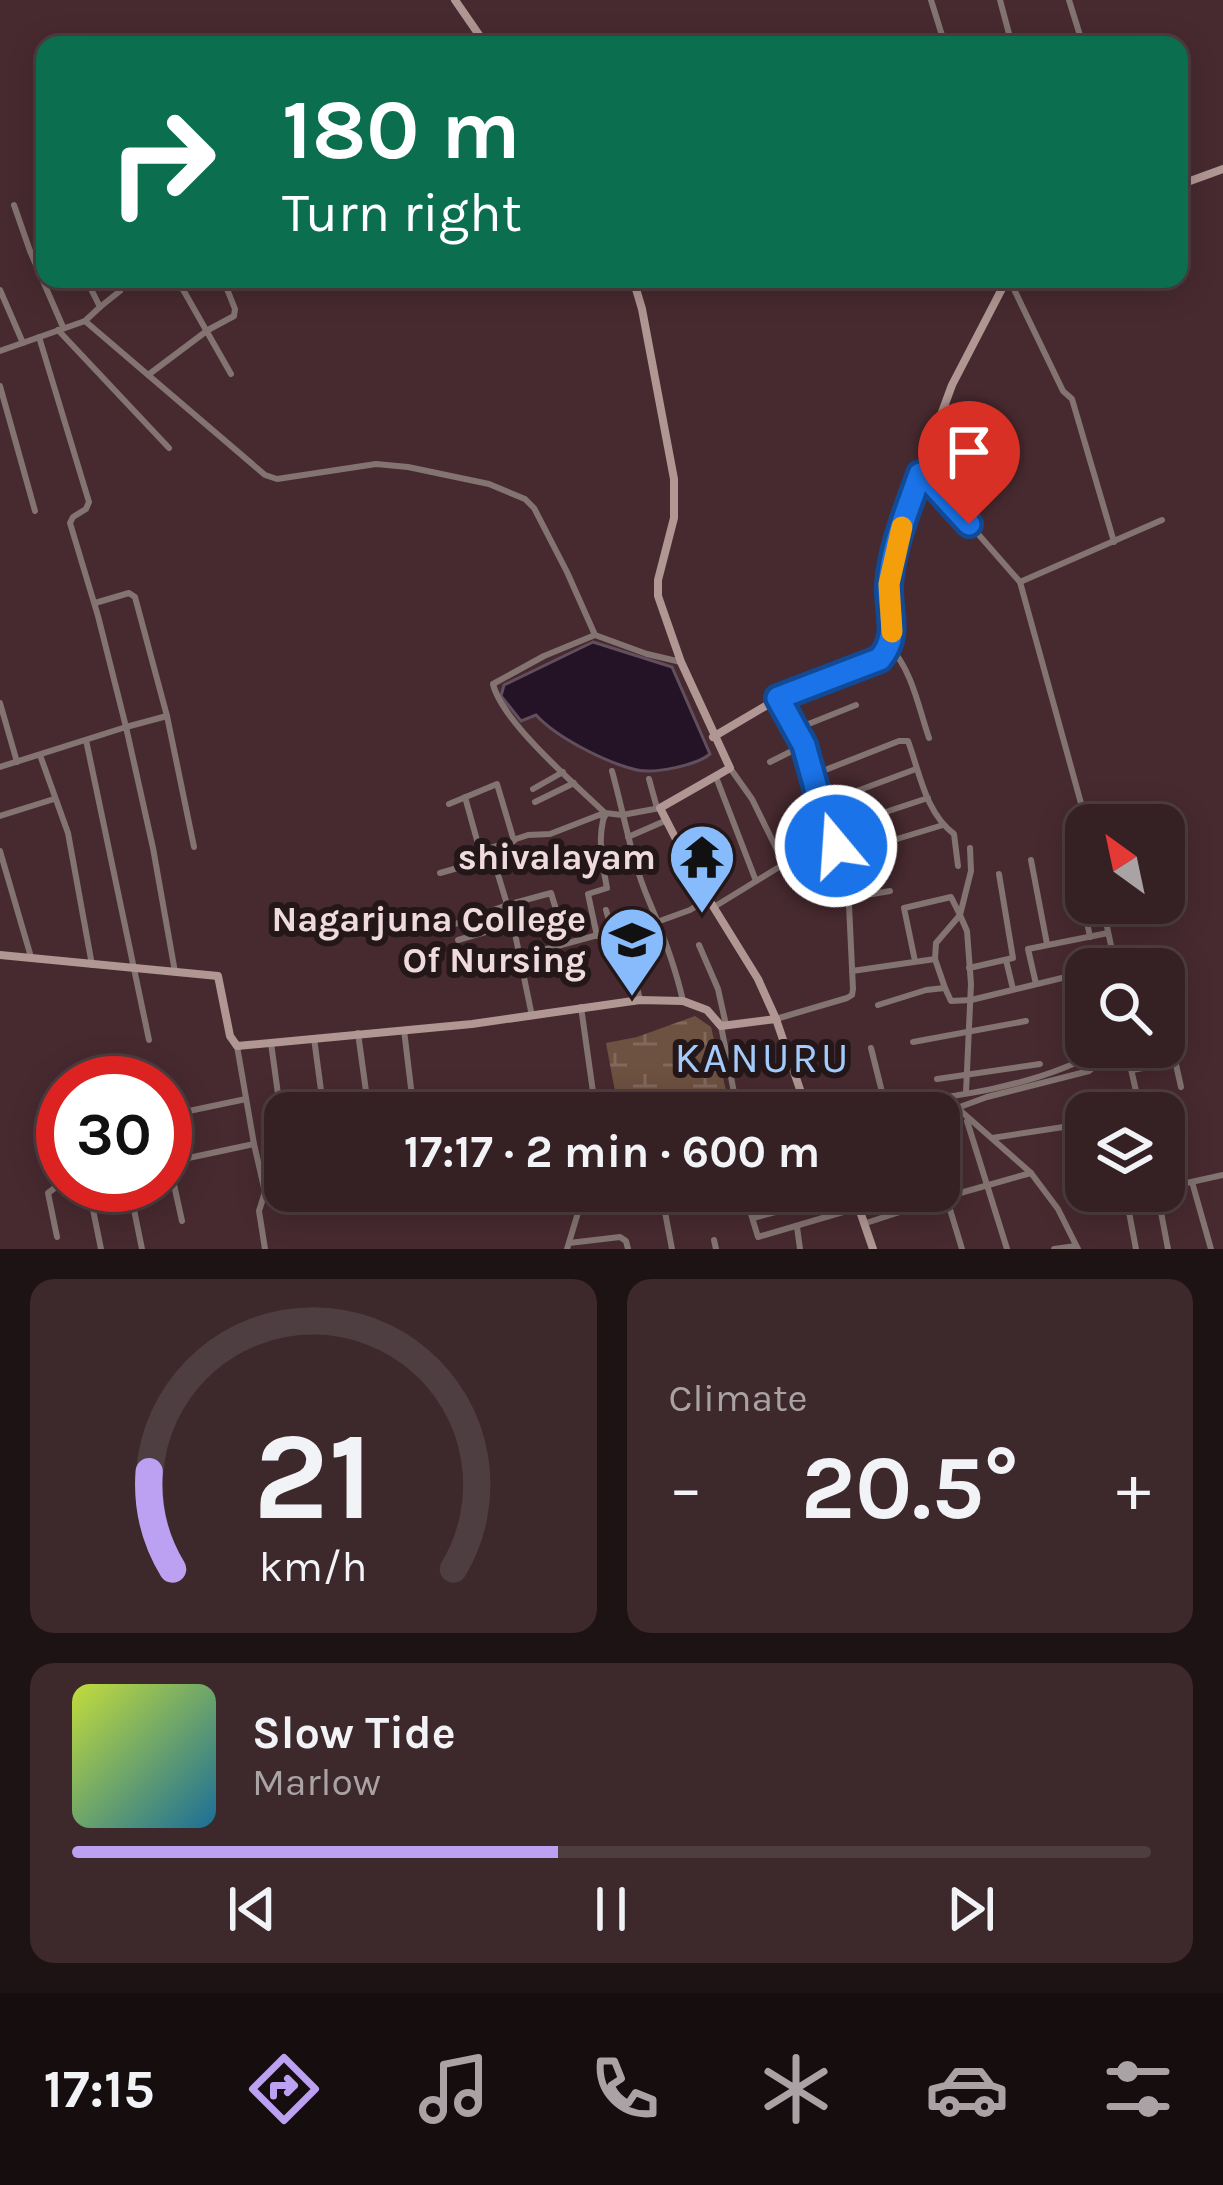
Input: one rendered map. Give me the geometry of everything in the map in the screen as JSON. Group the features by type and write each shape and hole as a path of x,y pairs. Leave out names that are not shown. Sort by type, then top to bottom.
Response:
{"street":[{"path":"454,0 480,36"},
{"path":"931,0 942,36"},
{"path":"1000,0 1010,36"},
{"path":"1069,0 1080,36"},
{"path":"1188,182 1223,169"},
{"path":"14,205 36,266"},
{"path":"44,288 60,329 169,448"},
{"path":"90,288 100,307"},
{"path":"182,288 231,374"},
{"path":"148,376 235,313 226,288"},
{"path":"636,288 674,478 674,518 658,596 713,737 752,799 784,864"},
{"path":"713,737 778,698 880,659 890,647 889,584 901,533 952,386 1003,288"},
{"path":"1012,288 1063,391 1072,399 1114,542"},
{"path":"0,290 23,343"},
{"path":"0,351 85,321 120,291"},
{"path":"85,321 266,475 277,479 376,464 489,484 525,499 556,550 595,635"},
{"path":"39,337 88,502 70,523 126,727 175,972"},
{"path":"0,386 35,512"},
{"path":"920,474 1020,582 1081,804"},
{"path":"1020,582 1162,520"},
{"path":"94,603 129,593 134,596 194,847"},
{"path":"597,935 588,894 607,888 600,850 604,817 521,729 496,698 493,684 595,635 646,655 681,662"},
{"path":"890,647 906,674 929,739"},
{"path":"237,1046 532,1016 640,1000 683,1001 706,1010 723,1025 776,1019 852,995 848,884 804,745 778,698"},
{"path":"0,703 16,762"},
{"path":"796,729 856,705"},
{"path":"0,767 166,716"},
{"path":"86,740 148,1040"},
{"path":"814,774 908,741 928,798 943,825 954,834 958,866"},
{"path":"770,762 804,745"},
{"path":"40,755 68,833 92,964"},
{"path":"440,873 528,835 550,834 599,815 658,808 730,768"},
{"path":"822,804 916,769"},
{"path":"612,771 620,814 674,960 683,1001"},
{"path":"532,788 563,772"},
{"path":"716,776 756,881"},
{"path":"649,779 658,808 758,979 802,1092"},
{"path":"535,802 574,782"},
{"path":"449,804 497,784 513,840"},
{"path":"465,797 480,850 492,853"},
{"path":"828,831 928,798"},
{"path":"0,816 54,799"},
{"path":"628,837 667,820"},
{"path":"841,856 943,825"},
{"path":"466,971 623,932 712,903 784,864 836,846"},
{"path":"970,848 971,871 960,914 936,944 935,959 950,1001 1062,978"},
{"path":"0,851 32,958"},
{"path":"492,853 532,1016"},
{"path":"1030,860 1047,944"},
{"path":"999,874 1013,989"},
{"path":"848,884 885,875"},
{"path":"849,898 890,891"},
{"path":"455,924 551,893 566,944"},
{"path":"915,961 904,908 950,897 966,925 971,1000 966,1092"},
{"path":"606,910 613,934"},
{"path":"458,940 513,924"},
{"path":"1096,924 1106,948"},
{"path":"1099,935 1100,924"},
{"path":"623,932 640,1000"},
{"path":"1036,984 1028,949 1099,935"},
{"path":"699,945 718,988 734,1092"},
{"path":"0,955 218,976 230,1036 237,1046 265,1192 259,1211 265,1249"},
{"path":"969,968 1029,955"},
{"path":"852,971 935,959"},
{"path":"878,1005 945,988"},
{"path":"581,1007 593,1092"},
{"path":"913,1042 1026,1022"},
{"path":"404,1030 411,1092"},
{"path":"358,1033 366,1092"},
{"path":"314,1038 321,1092"},
{"path":"271,1043 278,1092"},
{"path":"871,1048 882,1092"},
{"path":"937,1079 1040,1064"},
{"path":"960,1096 1067,1068"},
{"path":"960,1102 1092,1068"},
{"path":"1137,1092 1132,1070 1142,1068"},
{"path":"1176,1068 1180,1087"},
{"path":"192,1111 246,1100"},
{"path":"960,1111 1031,1173 1058,1209 1077,1247 1054,1249"},
{"path":"967,1118 1007,1249"},
{"path":"992,1138 1065,1127"},
{"path":"192,1157 254,1144"},
{"path":"960,1193 1031,1173"},
{"path":"1185,1184 1223,1175"},
{"path":"1192,1182 1211,1249"},
{"path":"52,1212 57,1237"},
{"path":"93,1212 101,1249"},
{"path":"134,1212 142,1249"},
{"path":"180,1212 182,1221"},
{"path":"578,1212 568,1246 620,1237 628,1249"},
{"path":"665,1212 672,1249"},
{"path":"751,1212 760,1249"},
{"path":"753,1218 773,1212"},
{"path":"758,1238 847,1212"},
{"path":"862,1212 873,1249"},
{"path":"866,1223 900,1212"},
{"path":"951,1212 962,1249"},
{"path":"1129,1212 1136,1249"},
{"path":"1164,1212 1168,1249"},
{"path":"797,1227 800,1249"}],"green space":[{"path":"695,1016 711,1027 726,1092 615,1092 606,1043"}],"shaded area":[{"path":"593,642 672,667 710,754 675,768 637,770 583,748 536,715 521,721 501,696 504,685"}],"slow traffic":[{"path":"892,632 889,584 902,527"}],"place":[{"name":"shivalayam","path":"702,916"},
{"name":"Nagarjuna College Of Nursing","path":"632,999"}],"district":[{"name":"KANURU","path":"763,1058"}],"route":[{"path":"836,846 804,745 778,698 880,659 890,647 889,584 920,474 969,524"}]}
